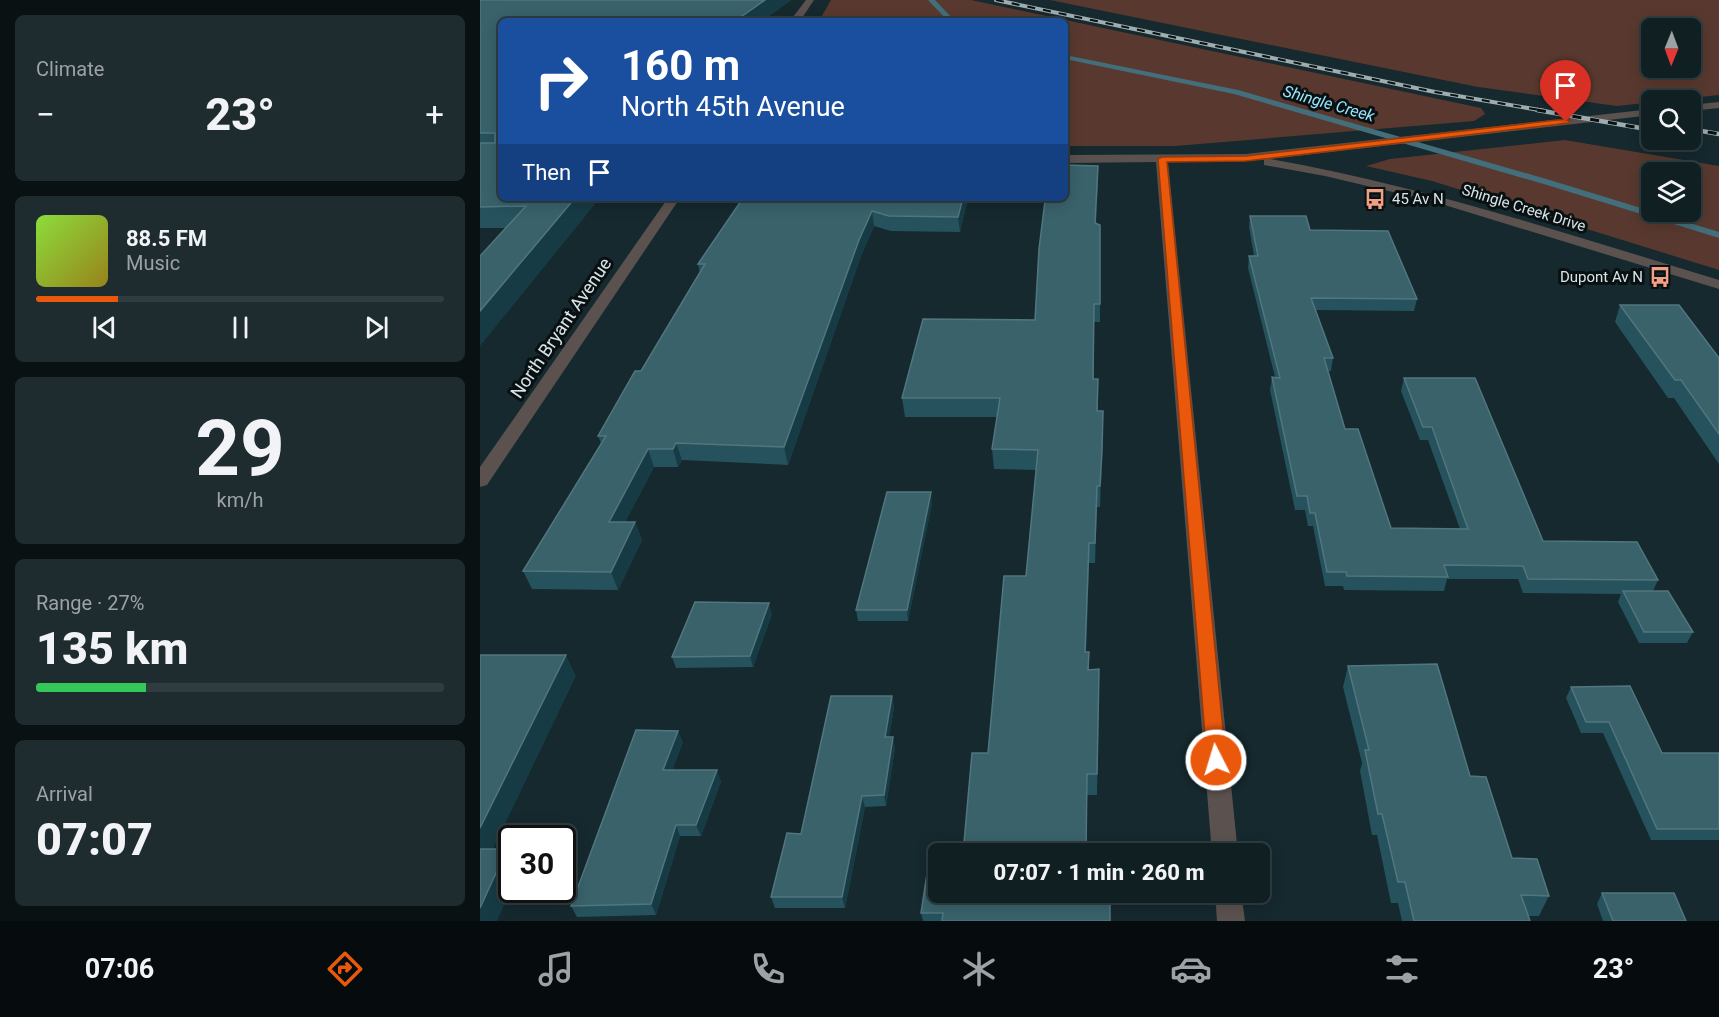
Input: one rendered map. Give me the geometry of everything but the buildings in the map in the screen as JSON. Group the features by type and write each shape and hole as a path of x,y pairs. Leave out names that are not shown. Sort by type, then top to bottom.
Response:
{"street":[{"path":"797,18 810,0"},
{"path":"1701,107 1719,105"},
{"path":"1068,159 1246,158 1641,113"},
{"name":"Shingle Creek Drive","path":"1246,158 1318,170 1406,190 1719,285"},
{"path":"1162,159 1224,843"},
{"name":"North Bryant Avenue","path":"480,481 672,201"},
{"path":"1229,903 1231,921"}],"shaded area":[{"path":"831,0 971,0 1056,18 821,18"},
{"path":"1050,0 1719,0 1719,95 1701,97 1701,90 1641,90 1641,103 1617,106 1478,87"},
{"path":"1068,21 1481,108 1485,114 1474,121 1175,146 1068,146"},
{"path":"1565,140 1695,162 1641,162 1641,222 1701,222 1701,163 1719,166 1719,270 1432,181 1366,166 1390,159"}],"waterway":[{"name":"Shingle Creek","path":"931,0 949,18"},
{"name":"Shingle Creek","path":"1068,58 1235,92 1550,183 1719,235"}],"railway":[{"path":"996,0 1435,92 1545,111"},
{"path":"1537,110 1641,128"},
{"path":"1701,131 1719,134"}],"place":[{"name":"45 Av N","path":"1375,199"},
{"name":"Dupont Av N","path":"1660,277"}],"route":[{"path":"1216,760 1162,159 1246,158 1566,122"}]}
